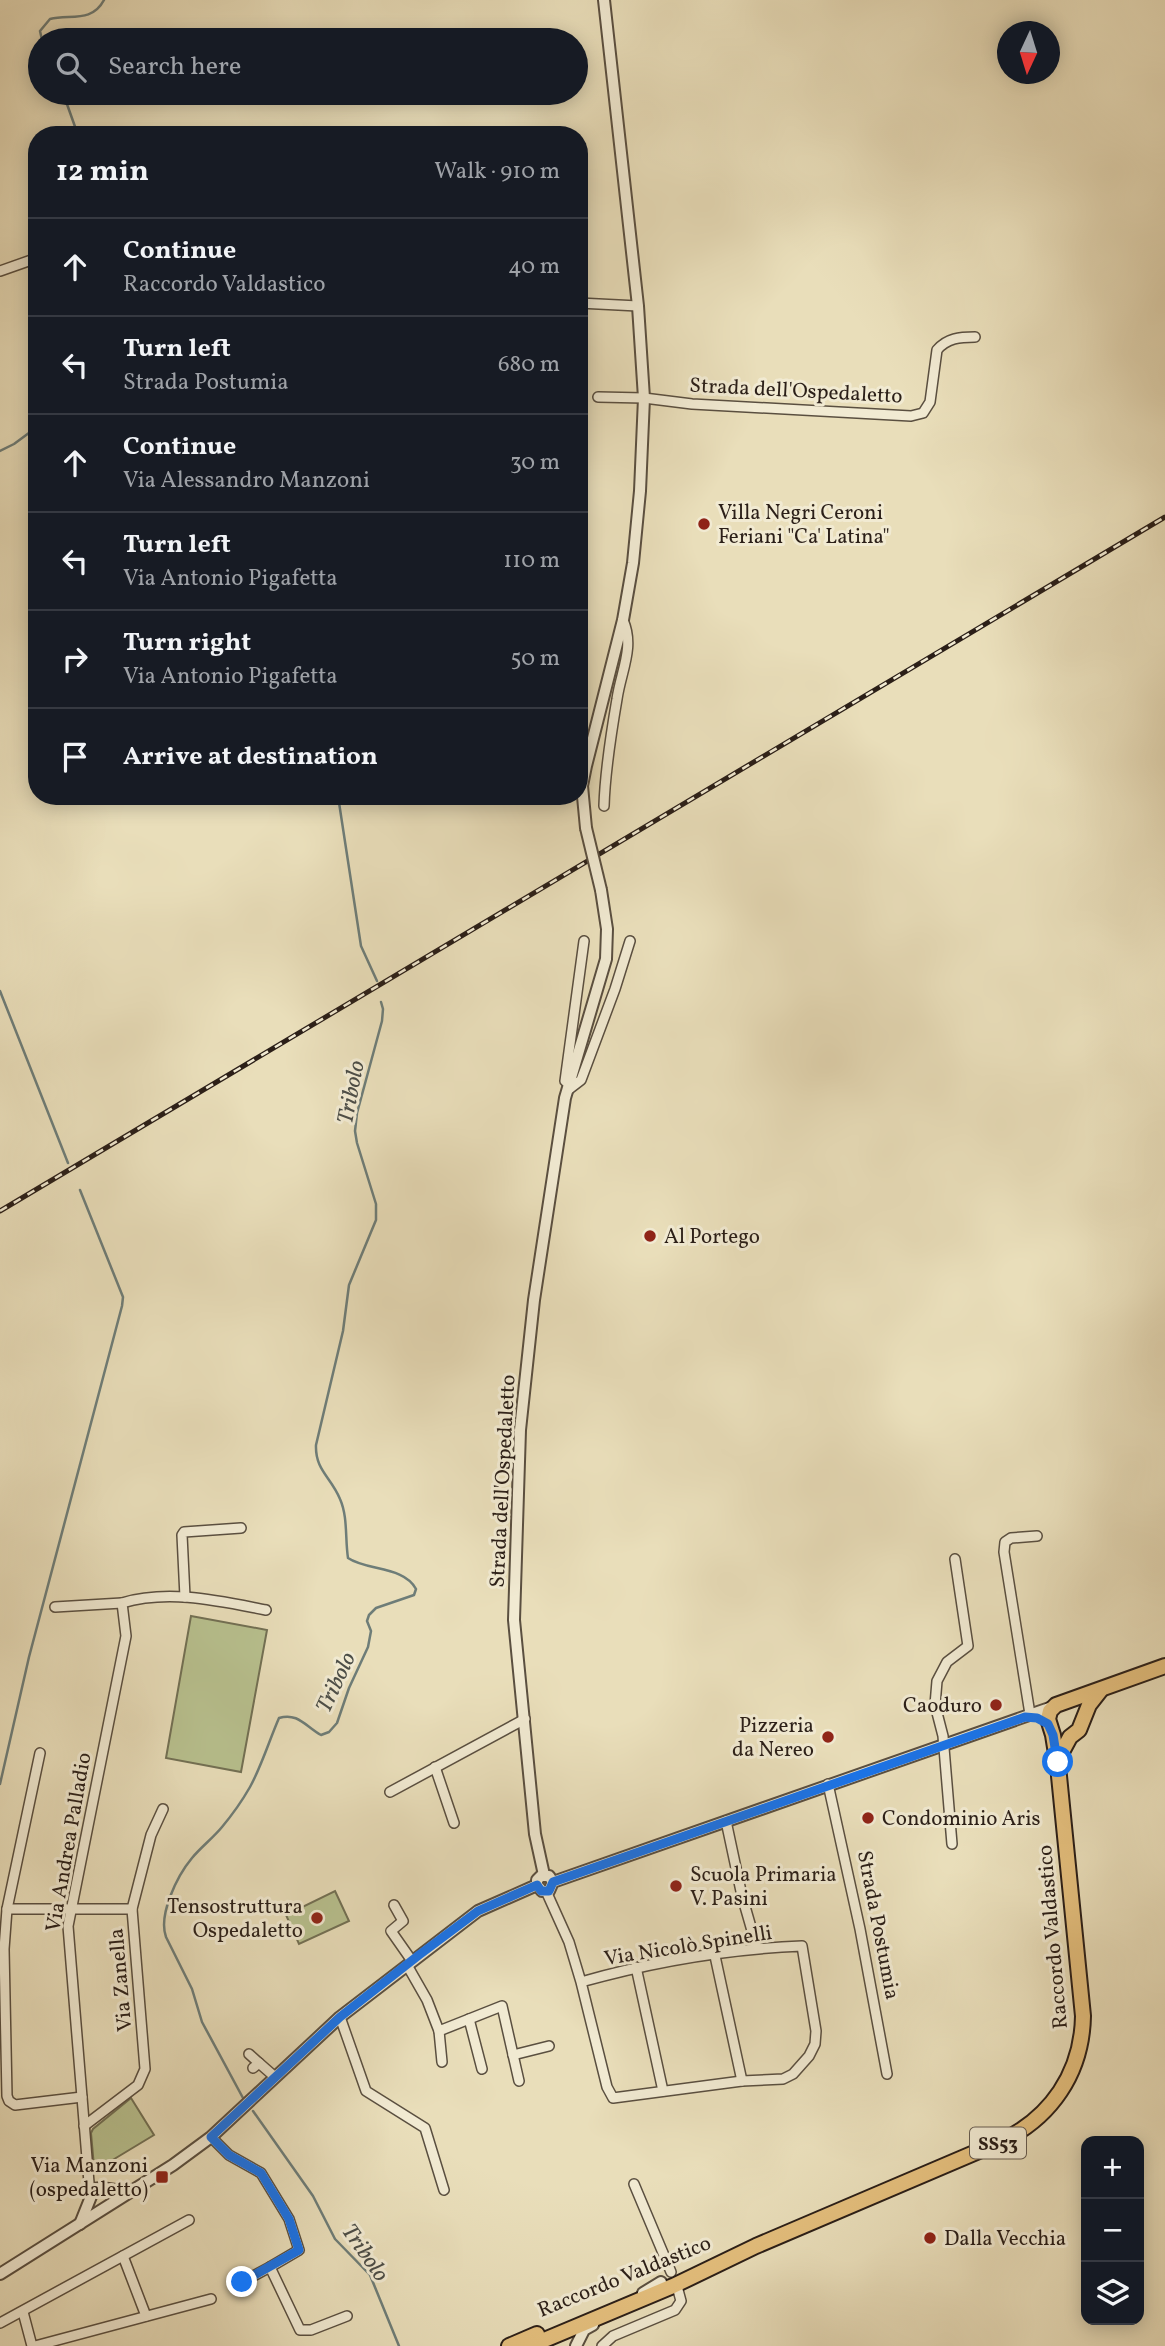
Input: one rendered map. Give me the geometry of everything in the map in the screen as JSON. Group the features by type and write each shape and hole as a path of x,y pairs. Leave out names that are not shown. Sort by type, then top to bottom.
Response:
{"main road":[{"path":"1072,1735 1059,1736 1050,1728 1048,1715 1061,1704 1165,1666"},
{"path":"1058,1766 1061,1753 1072,1735 1079,1730 1092,1701 1101,1690"},
{"path":"1061,1704 1077,1709 1082,1721"},
{"name":"Raccordo Valdastico","path":"509,2346 756,2246 1010,2137 1039,2117 1062,2090 1078,2054 1083,2010 1058,1766 1050,1728"},
{"name":"Raccordo Valdastico","path":"530,2346 553,2338 664,2282"}],"street":[{"name":"Strada dell'Ospedaletto","path":"588,758 623,620 634,563 643,398 638,306 604,0"},
{"path":"0,271 28,261"},
{"path":"588,303 638,306"},
{"name":"Strada dell'Ospedaletto","path":"598,397 911,416 923,412 930,402 937,350 948,341 960,337 975,337"},
{"name":"Strada dell'Ospedaletto","path":"604,806 617,696 629,644 629,633 623,620"},
{"name":"Strada dell'Ospedaletto","path":"545,1883 535,1834 514,1620 520,1430 534,1300 569,1087 606,959 607,929 584,805"},
{"name":"Strada dell'Ospedaletto","path":"569,1087 565,1081 584,941"},
{"name":"Strada dell'Ospedaletto","path":"569,1087 581,1080 630,941"},
{"path":"185,1597 184,1532 242,1528"},
{"path":"1028,1715 1004,1552 1005,1542 1011,1538 1037,1536"},
{"path":"951,1844 943,1744 935,1705 937,1681 947,1662 968,1646 955,1559"},
{"path":"55,1607 185,1597 266,1610"},
{"name":"Via Andrea Palladio","path":"90,2197 68,1944 70,1908 126,1636 122,1603"},
{"path":"0,2274 122,2199 211,2137 340,2017 478,1911 545,1883 1061,1704"},
{"path":"1028,1715 1050,1728"},
{"path":"390,1792 525,1719"},
{"path":"40,1753 7,1909 4,1949 8,2099 15,2105 82,2097"},
{"path":"435,1768 454,1823"},
{"name":"Strada Postumia","path":"828,1784 860,1929 887,2074"},
{"name":"Via Zanella","path":"84,2126 138,2085 145,2069 132,1909 150,1835 163,1809"},
{"path":"726,1821 742,1896 757,1948"},
{"path":"545,1883 569,1942 610,2095 615,2098 742,2081 715,1956"},
{"path":"394,1905 403,1921 391,1931 427,2000 439,2031 442,2062"},
{"path":"7,1909 132,1909"},
{"name":"Via Nicolò Spinelli","path":"581,1982 636,1967 757,1948 802,1946 816,2031 810,2056 793,2074 783,2079 742,2081"},
{"path":"636,1967 663,2091"},
{"path":"439,2031 502,2006 519,2081"},
{"path":"340,2017 366,2091 425,2128 444,2190"},
{"path":"469,2019 482,2070"},
{"path":"513,2055 549,2046"},
{"path":"249,2054 256,2065 275,2077"},
{"path":"211,2137 229,2155 261,2173 289,2219 299,2250 242,2282"},
{"path":"89,2172 111,2196 106,2207"},
{"path":"576,2346 589,2327 632,2308 664,2282 634,2184"},
{"path":"78,2226 94,2189 127,2192 136,2189"},
{"path":"90,2197 93,2206 106,2207"},
{"path":"0,2323 189,2220"},
{"path":"123,2256 146,2316"},
{"path":"270,2267 300,2330 311,2330 347,2316"},
{"path":"602,2346 613,2336 675,2310 681,2301 678,2290"},
{"path":"23,2312 34,2346 211,2299"},
{"path":"519,2346 542,2336 562,2338 570,2346"}],"green space":[{"path":"191,1616 267,1630 241,1772 166,1758"},
{"name":"Tensostruttura Ospedaletto","path":"335,1891 349,1921 299,1944 286,1915"},
{"path":"131,2098 154,2135 96,2170 91,2133"}],"waterway":[{"name":"Tribolo","path":"42,28 50,19 87,15 104,0"},
{"name":"Tribolo","path":"67,105 75,126"},
{"path":"0,451 28,434"},
{"name":"Tribolo","path":"339,805 361,946 377,981"},
{"path":"0,991 68,1163"},
{"name":"Tribolo","path":"243,2098 202,2022 192,1989 166,1937 164,1928 170,1896 186,1866 222,1827 247,1792 279,1718 297,1719 321,1735 329,1732 337,1723 349,1688 368,1647 371,1631 367,1621 369,1615 376,1608 414,1595 416,1589 403,1576 348,1558 343,1506 316,1454 343,1331 349,1285 376,1220 376,1204 355,1131 357,1113 382,1021 381,1002"},
{"path":"0,1784 29,1657 122,1306 123,1297 80,1190"},
{"name":"Tribolo","path":"253,2111 313,2196 335,2239 370,2275 399,2346"}],"railway":[{"path":"0,1211 1165,517"}],"place":[{"name":"Villa Negri Ceroni Feriani \"Ca' Latina\"","path":"704,524"},
{"name":"Al Portego","path":"650,1236"},
{"name":"Caoduro","path":"996,1705"},
{"name":"Pizzeria da Nereo","path":"828,1737"},
{"name":"Condominio Aris","path":"868,1818"},
{"name":"Scuola Primaria V. Pasini","path":"676,1886"},
{"name":"Tensostruttura Ospedaletto","path":"317,1918"},
{"name":"Via Manzoni (ospedaletto)","path":"162,2177"},
{"name":"Dalla Vecchia","path":"930,2238"}],"route":[{"path":"242,2282 299,2250 289,2219 261,2173 229,2155 211,2137 340,2017 478,1911 537,1885 541,1891 549,1891 553,1882 1025,1717 1037,1718 1048,1724 1053,1735 1058,1766 1058,1762"}]}
